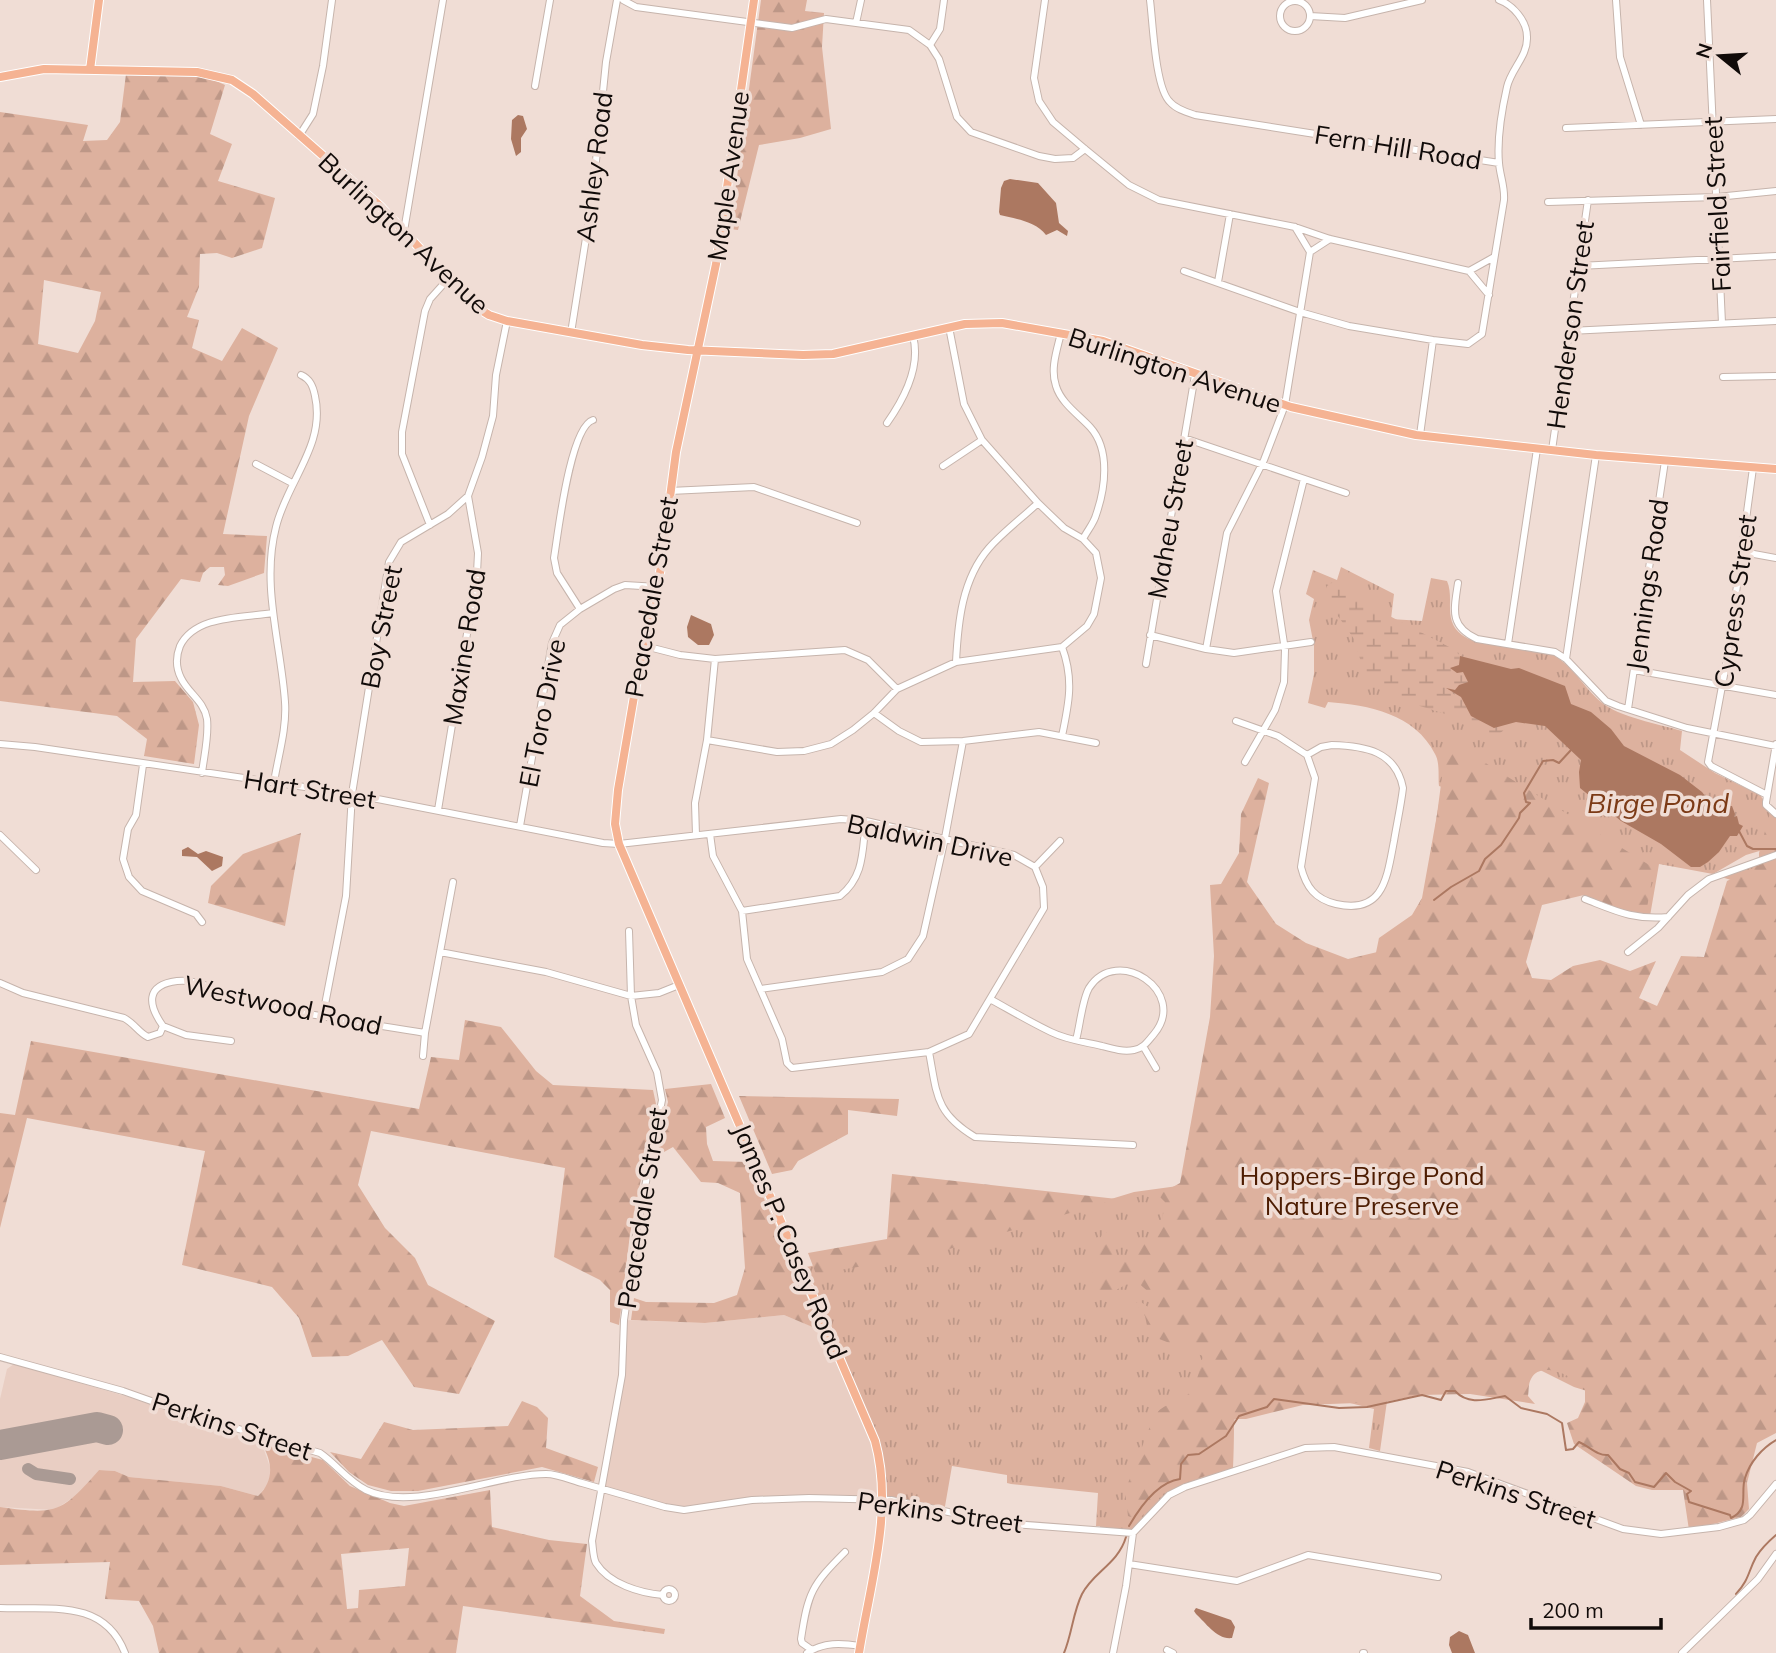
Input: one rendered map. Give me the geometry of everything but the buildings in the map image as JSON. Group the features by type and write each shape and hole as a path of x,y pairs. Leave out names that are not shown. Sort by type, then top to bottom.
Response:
{"main road":[{"path":"90,69 99,0"},
{"name":"Maple Avenue","path":"697,350 716,264 754,0"},
{"name":"Burlington Avenue","path":"0,77 44,69 189,71 222,77 243,87 404,231 473,305 489,315 507,321 642,345 776,355 824,355 949,327 1002,323 1103,341 1285,405 1327,417 1420,435 1596,455 1776,469"},
{"name":"Peacedale Street","path":"619,844 615,824 618,790 658,587 670,491 697,350"},
{"name":"James P. Casey Road","path":"619,844 869,1424 879,1458 883,1500 860,1649"}],"street":[{"path":"299,136 313,114 332,0"},
{"path":"404,231 443,0"},
{"path":"535,86 550,0"},
{"path":"620,0 636,7 792,28 826,19 909,30 930,44 939,59 957,117 971,132 1055,159 1073,158 1084,149"},
{"name":"Ashley Road","path":"571,333 592,200 606,62 620,0"},
{"path":"856,23 861,0"},
{"path":"930,44 940,29 944,0"},
{"path":"1045,0 1034,78 1039,101 1052,122 1139,191 1159,200 1295,227 1330,239 1469,271 1489,295"},
{"name":"Fern Hill Road","path":"1150,0 1161,87 1170,102 1182,111 1499,163 1505,188 1484,328 1482,334 1468,344 1349,326 1300,312 1184,271"},
{"path":"1310,16 1345,18 1422,0"},
{"path":"1499,0 1512,8 1523,21 1527,35 1526,50 1508,84 1499,163"},
{"path":"1616,0 1620,57 1642,124"},
{"name":"Fairfield Street","path":"1707,0 1722,323"},
{"path":"1297,1 1306,5 1310,16 1305,27 1294,31 1284,26 1280,16 1284,6 1297,1"},
{"path":"1566,128 1776,119"},
{"path":"1548,202 1717,197 1776,191"},
{"name":"Henderson Street","path":"1552,450 1588,200"},
{"path":"1218,282 1230,214"},
{"path":"1206,649 1224,542 1262,464 1285,405 1310,252 1295,227"},
{"path":"1310,252 1330,239"},
{"path":"1579,266 1776,256"},
{"path":"1469,271 1494,257"},
{"path":"430,525 402,454 402,432 425,311 430,299 448,279"},
{"name":"Maxine Road","path":"438,810 477,573 478,553 468,496 493,416 496,374 507,321"},
{"path":"1569,331 1776,321"},
{"path":"707,740 777,752 804,751 831,744 874,713 897,689 956,662 1062,647 1087,626 1097,603 1101,579 1096,553 1083,539 1064,528 1038,503 982,440 964,404 949,327"},
{"path":"1061,332 1054,366 1056,387 1065,401 1094,430 1102,448 1105,472 1096,517 1083,539"},
{"path":"887,423 906,394 915,348 913,336"},
{"path":"1420,435 1433,340"},
{"path":"274,782 285,704 273,613 270,574 272,546 279,515 310,449 317,421 314,391 308,378 301,375"},
{"name":"Maheu Street","path":"1146,664 1195,375"},
{"path":"1723,377 1776,376"},
{"path":"580,609 557,573 554,558 570,463 584,426 593,420"},
{"path":"1185,438 1346,493"},
{"path":"943,466 982,440"},
{"path":"1508,644 1537,449"},
{"path":"1566,659 1596,455"},
{"name":"Jennings Road","path":"1628,709 1665,461"},
{"path":"256,464 292,483"},
{"name":"Cypress Street","path":"1753,468 1723,685 1708,762 1767,795"},
{"path":"1245,762 1282,692 1286,668 1276,591 1304,479"},
{"path":"670,491 754,487 858,523"},
{"name":"Boy Street","path":"323,1015 346,896 352,794 389,562 401,542 448,514 468,496"},
{"path":"956,662 958,625 969,579 988,548 1038,503"},
{"path":"1742,552 1776,558"},
{"path":"1458,583 1454,617 1460,627 1477,639 1555,652 1566,659 1605,701 1687,729 1776,745 1766,805 1776,814"},
{"name":"El Toro Drive","path":"520,827 552,643 560,625 580,609 625,585 658,587"},
{"path":"202,773 207,718 200,701 180,677 178,650 186,635 201,624 273,613"},
{"path":"1150,635 1234,653 1311,642"},
{"path":"645,646 680,655 715,659 845,650 868,660 897,689"},
{"path":"1062,647 1069,666 1070,702 1062,736"},
{"path":"696,835 695,803 707,740 715,659"},
{"path":"1634,670 1776,695"},
{"path":"874,713 899,732 921,742 963,741 1039,732 1096,743"},
{"path":"1236,721 1278,736 1307,755 1315,778 1301,867 1304,880 1311,891 1326,902 1355,906 1366,903 1381,891 1387,882 1402,800 1401,776 1390,760 1372,751 1332,745 1321,747 1307,755"},
{"path":"710,834 713,856 742,911 747,959 760,989 882,972 908,959 923,936 963,741"},
{"name":"Hart Street","path":"0,744 352,794 619,844"},
{"path":"142,765 136,815 128,829 123,859 129,877 142,891 196,914 202,922"},
{"name":"Baldwin Drive","path":"619,844 841,819 866,821 1014,855 1035,867 1043,887 1044,908 969,1034 929,1052 798,1068 789,1066 782,1040 760,989"},
{"path":"742,911 840,896 851,887 859,875 866,821"},
{"path":"0,835 36,870"},
{"path":"1035,867 1059,841"},
{"path":"1628,952 1668,918 1688,895 1709,879 1776,855"},
{"path":"424,1056 425,1033 453,882"},
{"path":"1585,899 1627,916 1668,918"},
{"name":"Peacedale Street","path":"629,930 631,996 636,1025 657,1072 662,1100 637,1228 624,1320 622,1375 592,1541 595,1563 617,1583 647,1594 663,1595"},
{"path":"440,952 546,972 631,996 659,993 679,985"},
{"path":"990,999 1052,1033 1076,1040 1121,1050 1133,1050 1143,1046 1157,1030 1163,1013 1162,998 1148,980 1136,973 1117,971 1102,975 1088,989 1076,1040"},
{"name":"Westwood Road","path":"0,984 23,993 124,1018 135,1024 142,1034 148,1037 160,1032 163,1026 153,1012 153,993 163,984 182,981 201,983 242,1000 425,1033"},
{"path":"163,1026 187,1035 231,1041"},
{"path":"1143,1046 1156,1068"},
{"path":"929,1052 938,1097 944,1112 957,1126 975,1137 1133,1145"},
{"name":"Perkins Street","path":"0,1357 123,1391 188,1415 320,1453 348,1478 367,1490 392,1496 428,1495 524,1475 550,1474 684,1510 752,1500 809,1497 891,1500 1001,1522 1133,1533 1169,1495 1215,1476 1305,1448 1334,1447 1468,1472 1618,1527 1653,1534 1681,1533 1734,1524 1751,1515 1776,1484"},
{"path":"1113,1653 1133,1533"},
{"path":"845,1552 813,1587 801,1639 809,1651 832,1643 860,1649"},
{"path":"1682,1653 1758,1579 1776,1554"},
{"path":"1129,1564 1237,1581 1308,1555 1438,1577"},
{"path":"0,1608 75,1611 97,1617 119,1637 125,1653"}],"shaded area":[{"path":"784,1315 830,1334 869,1424 883,1500 752,1500 684,1510 601,1489 622,1375 624,1320 705,1323"},
{"path":"14,1364 132,1398 262,1444 271,1470 269,1483 258,1496 221,1486 129,1477 115,1471 99,1470 77,1495 54,1510 0,1507 0,1399 7,1369"}],"green space":[{"path":"761,0 807,0 805,11 824,13 822,47 831,129 759,145 738,230 730,229"},
{"path":"126,74 203,75 225,85 210,134 232,144 218,181 275,198 262,248 232,258 217,253 200,254 199,287 187,317 199,320 192,348 222,361 242,328 278,348 249,416 223,534 267,536 264,573 228,586 218,585 225,575 224,567 210,567 203,573 200,582 181,579 136,639 133,682 175,681 193,702 199,725 194,764 144,756 147,739 117,716 0,701 0,112 88,125 83,141 107,140 120,122","holes":["44,280 101,292 95,321 78,353 38,344"]},
{"name":"Hoppers-Birge Pond Nature Preserve","path":"1341,567 1394,594 1391,619 1422,621 1431,578 1447,581 1452,623 1462,635 1482,643 1531,648 1558,658 1609,707 1628,716 1682,731 1680,750 1715,773 1760,795 1776,818 1776,846 1746,855 1713,874 1659,864 1650,916 1530,877 1509,998 1676,1094 1731,880 1718,876 1762,856 1661,1414 1574,1387 1530,1365 1388,1394 1380,1451 1369,1448 1374,1409 1322,1396 1239,1391 1234,1424 1233,1470 1169,1495 1133,1533 1099,1530 1100,1526 1096,1526 1098,1493 1011,1484 1007,1483 1007,1475 952,1466 944,1512 883,1500 879,1458 802,1268 1098,1203 1134,1192 1185,1185 1373,967 1379,938 1412,915 1422,898 1442,787 1439,786 1437,757 1416,729 1389,714 1344,703 1328,702 1325,708 1308,703 1314,674 1314,646 1309,620 1314,599 1306,594 1313,570 1337,580"},
{"path":"1333,582 1380,611 1455,650 1460,656 1456,668 1463,672 1468,682 1451,693 1461,697 1471,716 1516,722 1497,735 1481,732 1452,716 1404,701 1384,687 1367,682 1354,639 1324,596 1327,586"},
{"name":"Hoppers-Birge Pond Nature Preserve","path":"1447,739 1654,868 1645,919 1584,895 1542,905 1526,962 1532,978 1551,980 1573,966 1600,960 1630,971 1656,961 1639,998 1657,1006 1681,956 1704,957 1727,881 1759,865 1759,853 1770,813 1776,818 1776,1433 1757,1443 1747,1483 1749,1509 1741,1517 1689,1530 1683,1490 1652,1490 1636,1486 1574,1444 1567,1423 1578,1418 1585,1402 1585,1389 1566,1375 1542,1370 1530,1381 1528,1396 1535,1404 1470,1394 1420,1395 1384,1402 1303,1405 1246,1419 1234,1419 1233,1466 1168,1489 1138,1520 1128,1516 1125,1491 1154,1416 1162,1408 1180,1401 1188,1394 1197,1379 1203,1356 1149,1335 1145,1316 1136,1305 1138,1300 1148,1307 1152,1295 1135,1280 1114,1291 1099,1290 1092,1280 1096,1245 1105,1230 1112,1239 1113,1259 1121,1264 1128,1259 1139,1242 1153,1236 1160,1228 1165,1202 1158,1195 1180,1183 1210,1017 1214,956 1210,885 1221,884 1239,853 1241,814 1258,778 1269,783 1247,882 1276,924 1306,943 1348,959 1394,948 1427,890"},
{"path":"301,833 285,926 208,903 211,886 243,854"},
{"path":"465,1020 501,1027 536,1071 553,1085 653,1090 656,1104 630,1234 619,1325 610,1322 610,1290 600,1280 554,1257 565,1168 371,1131 358,1185 385,1228 415,1258 428,1285 495,1321 459,1394 414,1387 382,1340 348,1356 312,1357 299,1318 272,1287 182,1265 205,1151 27,1118 0,1228 0,1113 15,1115 31,1041 419,1109 431,1057 459,1060"},
{"path":"711,1084 725,1118 706,1127 707,1144 713,1161 748,1162 822,1331 784,1315 705,1323 631,1320 634,1298 646,1302 714,1303 737,1295 745,1268 740,1193 718,1183 701,1182 673,1147 664,1152 657,1146 668,1102 665,1089"},
{"path":"739,1096 899,1099 897,1116 848,1110 848,1134 798,1161 792,1170 772,1174"},
{"path":"892,1174 1117,1199 929,1255 816,1274 808,1253 887,1239"},
{"path":"522,1401 537,1407 548,1418 546,1448 598,1467 594,1482 542,1467 418,1491 391,1491 368,1485 349,1472 330,1452 361,1459 384,1422 413,1430 508,1426"},
{"path":"262,1444 323,1460 350,1486 404,1506 490,1490 492,1527 549,1540 587,1544 580,1596 614,1621 665,1629 664,1634 463,1606 456,1653 159,1653 153,1626 139,1601 105,1599 110,1562 0,1565 0,1507 34,1511 57,1508 76,1495 99,1470 115,1471 129,1477 221,1486 258,1496 269,1478 270,1465","holes":["409,1548 405,1586 359,1590 358,1608 347,1609 341,1554"]}],"water":[{"path":"518,115 523,116 527,129 521,138 521,152 516,156 511,139 512,120"},
{"path":"1010,179 1038,183 1056,203 1059,223 1068,231 1067,236 1057,230 1046,235 1031,224 1000,215 1001,188 1004,181"},
{"path":"691,615 711,624 714,635 709,645 698,645 688,637 687,627"},
{"name":"Birge Pond","path":"1460,656 1511,669 1519,668 1565,686 1571,704 1591,712 1611,729 1624,746 1680,775 1702,792 1712,805 1732,806 1734,817 1737,816 1739,824 1743,826 1737,836 1730,836 1708,862 1700,867 1691,867 1661,844 1621,821 1580,788 1581,760 1545,726 1516,722 1494,728 1471,716 1461,697 1446,688 1455,690 1459,685 1468,682 1463,672 1457,673 1450,668 1459,665"},
{"path":"188,847 198,854 206,851 223,857 222,866 212,871 197,857 182,856 182,850"},
{"path":"1196,1608 1231,1620 1235,1627 1232,1638 1221,1636 1212,1630 1196,1614"},
{"path":"1459,1631 1468,1635 1475,1653 1452,1653 1450,1637"}],"waterway":[{"path":"1434,900 1479,871 1485,859 1501,845 1520,813 1530,803 1526,802 1524,793 1543,761 1553,760 1559,763 1571,750"},
{"path":"1739,831 1747,846 1753,849 1776,849"},
{"path":"1129,1526 1157,1490 1180,1479 1181,1464 1188,1455 1199,1454 1226,1436 1239,1416 1267,1407 1274,1399 1339,1408 1367,1407 1422,1395 1441,1400 1446,1391 1455,1391 1472,1400 1505,1396 1521,1408 1547,1414 1562,1423 1566,1450 1573,1449 1579,1442 1608,1455 1620,1469 1629,1473 1635,1482 1654,1487 1666,1473 1691,1491 1687,1494 1689,1502 1730,1515 1731,1518 1742,1505 1745,1478 1750,1466 1761,1451 1776,1440"},
{"path":"1736,1594 1758,1554 1776,1535"},
{"path":"1064,1653 1082,1594 1117,1554 1126,1537"}],"taxiway":[{"path":"28,1469 36,1474 70,1479"}],"runway":[{"path":"0,1445 97,1427 108,1430"}]}
